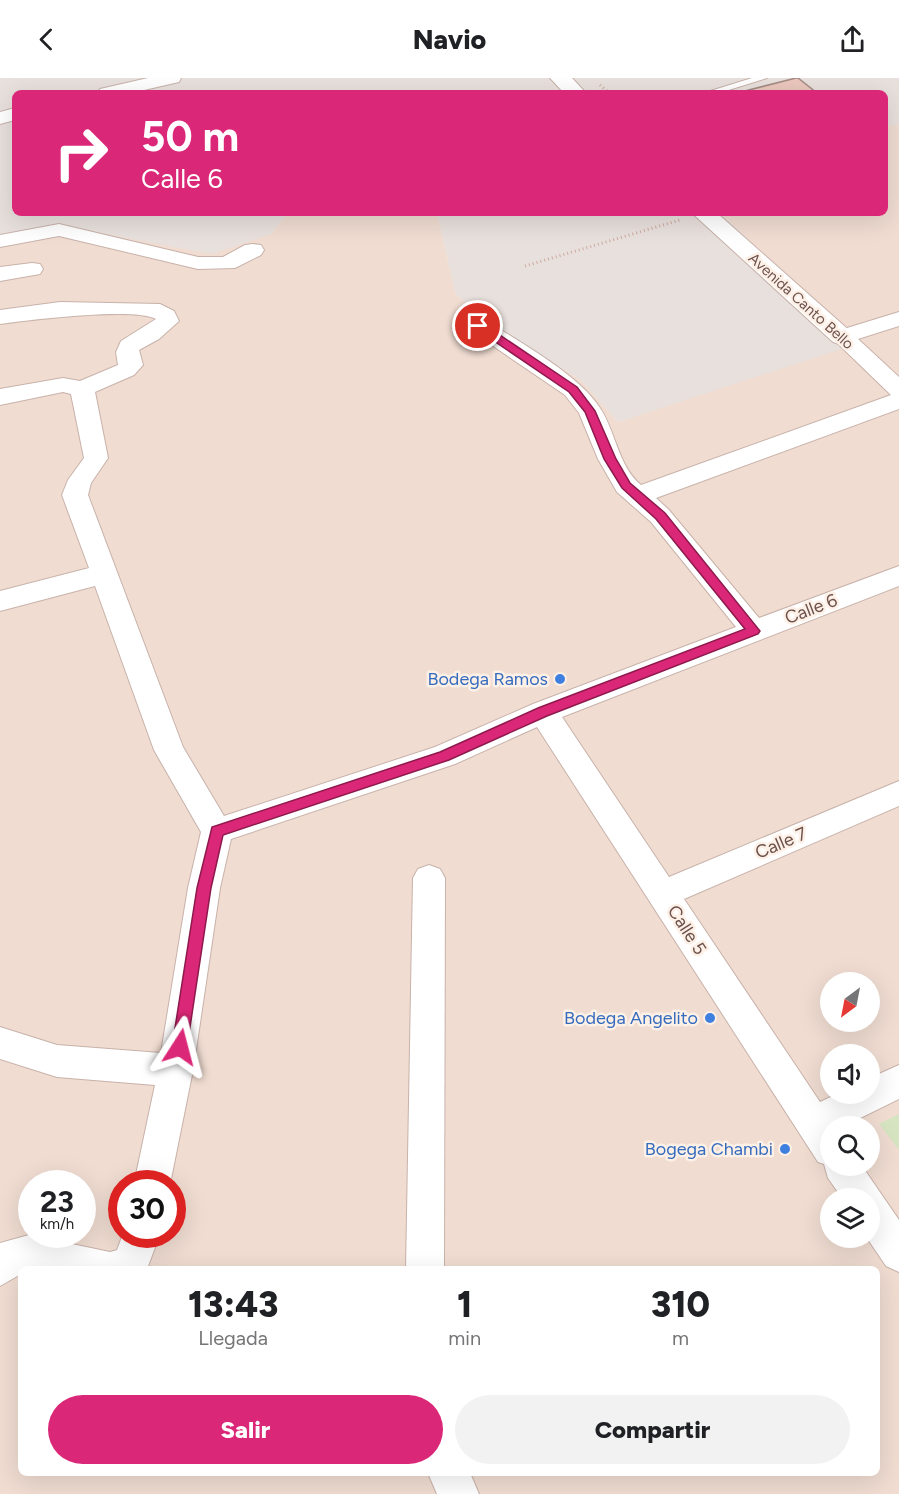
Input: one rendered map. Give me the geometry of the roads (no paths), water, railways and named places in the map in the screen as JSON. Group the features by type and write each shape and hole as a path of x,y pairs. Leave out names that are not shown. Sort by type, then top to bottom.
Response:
{"street":[{"path":"120,90 172,78"},
{"path":"560,78 573,90"},
{"name":"Avenida Canto Bello","path":"707,216 899,390"},
{"path":"0,241 59,230 198,263 227,263 253,250"},
{"path":"0,274 32,269"},
{"path":"0,317 60,309 136,309 160,311 166,315 168,321 151,334 129,345 127,352 131,365 126,370 82,389 63,385 0,397"},
{"path":"842,337 899,319"},
{"path":"478,326 573,390 590,411 617,473 637,496 660,516 754,631"},
{"path":"82,389 97,449 96,458 79,480 75,495 169,750 217,831 204,888 176,1070 155,1170"},
{"path":"637,496 899,401"},
{"path":"0,601 103,574"},
{"name":"Calle 6","path":"217,831 445,756 543,712 899,576"},
{"name":"Calle 5","path":"543,712 820,1133"},
{"name":"Calle 7","path":"663,894 899,793"},
{"path":"425,1266 429,878"},
{"path":"0,1044 57,1061 176,1070"},
{"path":"850,1116 899,1081"},
{"path":"880,1224 899,1253"},
{"path":"126,1266 130,1265 136,1248"},
{"path":"0,1267 11,1257 29,1254 90,1266"},
{"path":"450,1476 458,1494"}],"lane":[{"path":"719,90 762,78"}],"place":[{"name":"Bodega Ramos","path":"560,679"},
{"name":"Bodega Angelito","path":"710,1018"},
{"name":"Bogega Chambi","path":"785,1149"}]}
